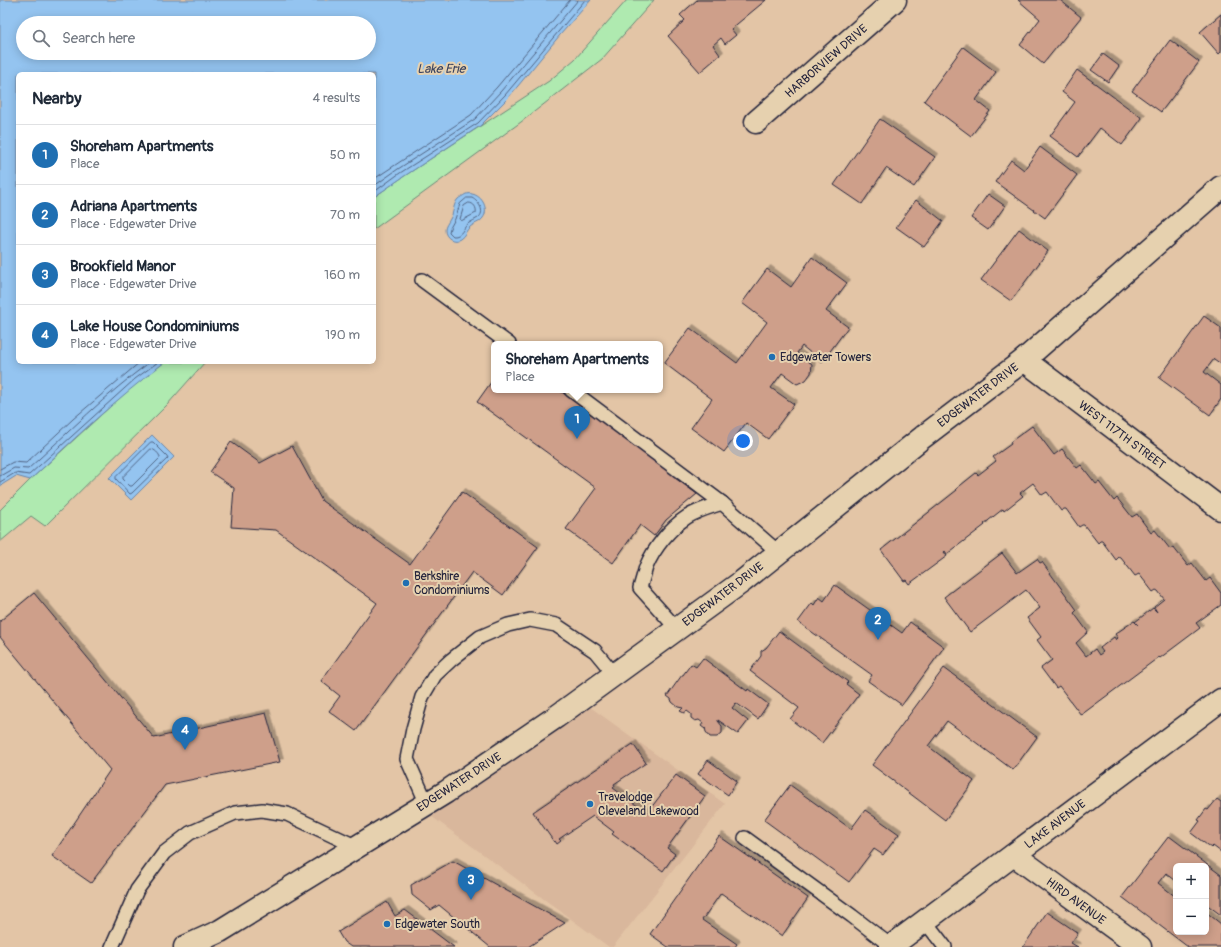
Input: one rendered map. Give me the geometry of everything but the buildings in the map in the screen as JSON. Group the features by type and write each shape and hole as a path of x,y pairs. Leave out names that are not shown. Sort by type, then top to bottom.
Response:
{"street":[{"name":"HARBORVIEW DRIVE","path":"756,122 895,0"},
{"name":"EDGEWATER DRIVE","path":"185,947 220,931 426,804 556,717 743,581 923,437 1024,360 1221,187"},
{"name":"WEST 117TH STREET","path":"1024,360 1221,509"},
{"name":"LAKE AVENUE","path":"890,947 1221,700"},
{"name":"HIRD AVENUE","path":"1014,855 1140,947"}],"lane":[{"path":"422,280 505,341"},
{"path":"574,393 722,503 778,552"},
{"path":"677,629 640,588 646,566 657,547 672,530 687,517 722,503"},
{"path":"426,804 407,759 413,729 422,697 435,675 480,637 508,625 530,620 556,625 596,651 614,674"},
{"path":"112,947 137,890 164,853 190,833 235,813 262,810 287,814 357,847"},
{"path":"745,838 852,916 890,947"},
{"path":"925,921 945,947"}],"shaded area":[{"path":"579,699 725,804 613,947 609,947 420,808"}],"green space":[{"path":"627,0 654,0 602,59 521,122 376,228 376,196 549,81 575,59"},
{"path":"162,364 203,364 167,405 45,526 31,516 0,542 0,510 30,480 137,382"}],"water":[{"name":"Lake Erie","path":"0,0 591,0 508,98 480,126 376,196 376,72 16,72 16,364 162,364 113,404 30,480 16,476 0,486"},
{"path":"466,194 476,195 482,200 485,207 485,215 480,221 469,228 462,238 453,240 446,235 445,230 456,201"},
{"path":"152,435 174,457 131,500 109,478"}],"place":[{"name":"Edgewater Towers","path":"772,357"},
{"name":"Shoreham Apartments","path":"577,439"},
{"name":"Berkshire Condominiums","path":"406,583"},
{"name":"Adriana Apartments","path":"878,640"},
{"name":"Lake House Condominiums","path":"185,750"},
{"name":"Travelodge Cleveland Lakewood","path":"590,804"},
{"name":"Brookfield Manor","path":"471,900"},
{"name":"Edgewater South","path":"387,924"}]}
